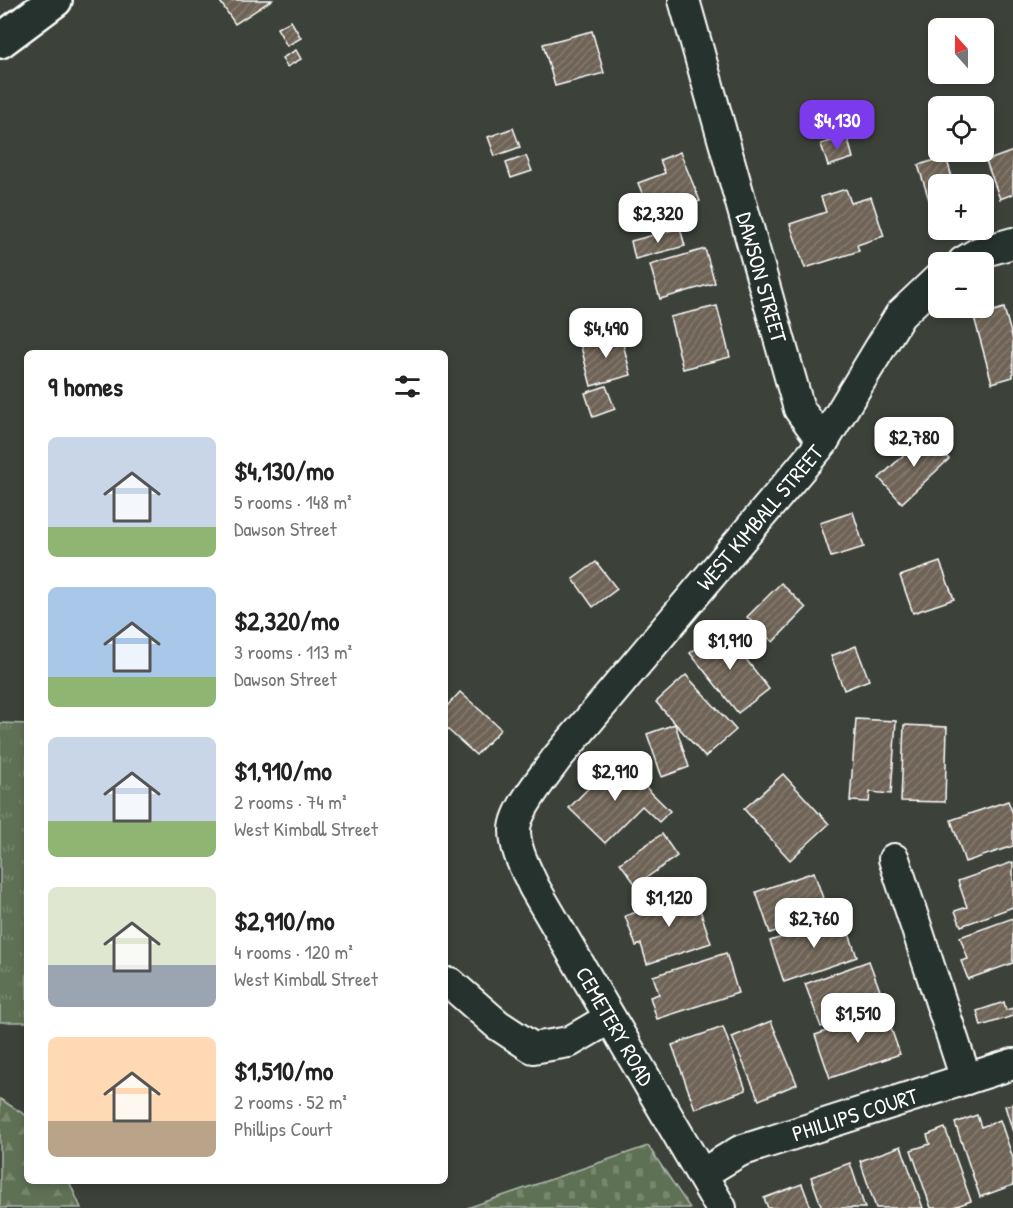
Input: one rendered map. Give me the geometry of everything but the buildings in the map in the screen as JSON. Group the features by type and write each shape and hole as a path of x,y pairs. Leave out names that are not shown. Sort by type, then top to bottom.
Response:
{"main road":[{"path":"0,41 55,0"}],"street":[{"name":"DAWSON STREET","path":"684,0 799,409 823,442"},
{"path":"982,252 1013,243"},
{"name":"WEST KIMBALL STREET","path":"517,841 514,828 525,804 557,758 823,442 900,315 928,288"},
{"name":"CEMETERY ROAD","path":"517,841 519,854 534,888 722,1208"},
{"path":"894,860 966,1079"},
{"path":"448,984 498,1025 533,1048 568,1042 610,1018"},
{"name":"PHILLIPS COURT","path":"702,1174 740,1151 1013,1064"}],"green space":[{"path":"0,723 24,724 24,1022 0,1022"},
{"path":"0,1099 24,1114 24,1184 70,1184 81,1208 0,1208"},
{"path":"648,1146 690,1208 467,1208"}]}
